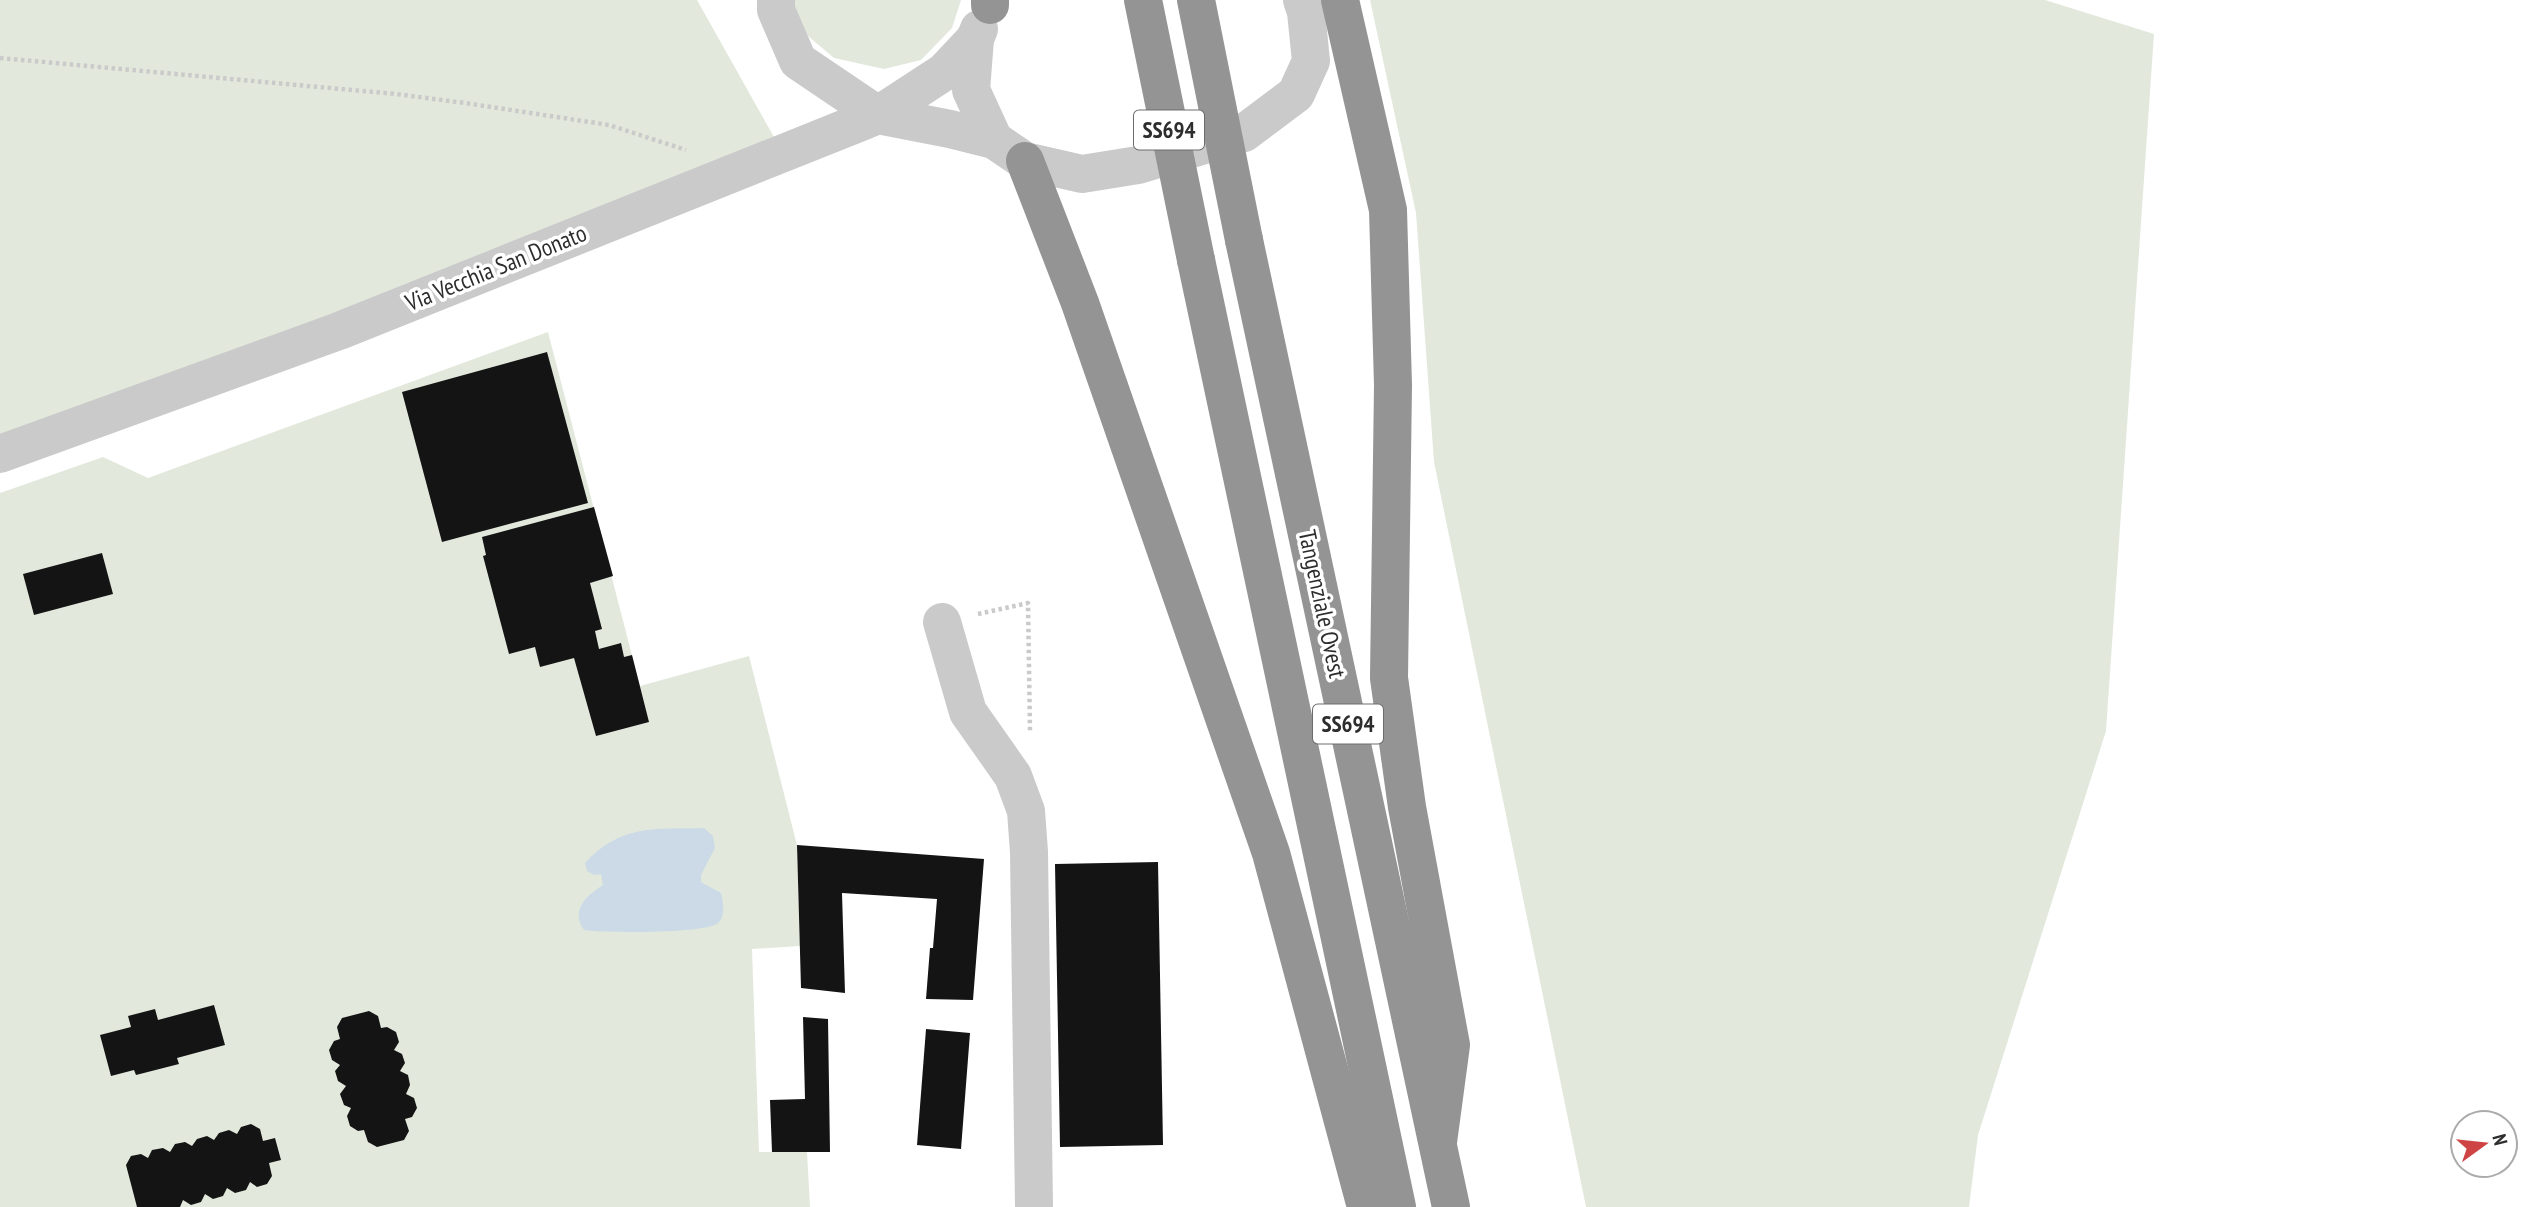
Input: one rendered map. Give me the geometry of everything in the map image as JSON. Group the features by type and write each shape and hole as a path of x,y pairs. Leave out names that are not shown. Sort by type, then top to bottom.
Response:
{"highway":[{"name":"SS694","path":"1143,0 1397,1207"},
{"name":"Tangenziale Ovest","path":"1196,0 1244,240 1451,1207"},
{"path":"1340,0 1388,210 1393,385 1389,678 1407,807 1451,1045 1438,1142"},
{"path":"1009,151 1080,303 1271,853 1366,1207"}],"street":[{"path":"776,0 776,10 798,61 878,115 950,129 1082,174 1138,165 1244,133 1296,94 1311,61 1306,12 1302,0"},
{"path":"988,11 971,90 1009,151"},
{"name":"Via Vecchia San Donato","path":"0,454 339,331 878,115 944,72 988,11"},
{"path":"942,622 968,712 1013,776 1026,811 1029,852 1034,1207"}],"path":[{"path":"0,58 396,94 610,125 700,155 735,173"},
{"path":"942,622 1028,603 1030,736"}],"shaded area":[{"path":"0,0 697,0 779,146 0,443"},
{"path":"794,0 961,0 952,28 921,60 884,69 834,58 808,36 794,9"},
{"path":"1370,0 2045,0 2154,34 2106,731 1978,1135 1969,1207 1586,1207 1434,462 1416,213"},
{"path":"548,332 640,686 749,656 797,845 800,946 752,949 759,1152 807,1152 810,1207 0,1207 0,493 103,457 148,478"}],"water":[{"path":"704,828 713,836 715,848 701,875 701,882 721,893 723,913 718,923 710,927 676,931 584,930 579,916 582,904 591,893 603,885 601,874 594,875 587,871 585,863 598,850 612,841 640,831"}],"building":[{"path":"547,352 588,503 442,542 402,392"},
{"path":"594,507 613,576 590,583 602,629 595,631 599,649 621,643 624,657 632,655 649,722 596,736 574,658 540,667 535,647 509,654 483,556 486,555 482,537"},
{"path":"102,553 113,594 34,615 23,574"},
{"path":"797,845 984,859 973,1000 926,999 937,899 842,893 845,993 801,988"},
{"path":"1158,862 1163,1145 1060,1147 1055,864"},
{"path":"214,1005 225,1045 177,1058 179,1064 136,1075 134,1070 111,1076 100,1035 131,1027 128,1016 155,1009 158,1020"},
{"path":"369,1011 378,1016 381,1028 387,1027 396,1032 399,1042 394,1050 402,1054 405,1063 400,1071 408,1075 410,1085 406,1094 414,1098 417,1108 412,1117 405,1119 409,1131 404,1140 377,1147 368,1142 364,1130 358,1131 350,1126 347,1116 351,1108 344,1105 340,1094 346,1086 338,1081 335,1071 340,1065 332,1060 329,1050 334,1041 340,1039 337,1027 342,1018"},
{"path":"803,1017 828,1019 830,1152 772,1152 770,1100 805,1099"},
{"path":"926,1029 970,1033 961,1149 917,1145"},
{"path":"251,1124 260,1129 263,1141 275,1138 281,1160 269,1163 272,1176 267,1184 257,1187 250,1182 246,1190 235,1193 227,1188 223,1196 213,1199 205,1194 201,1202 191,1205 183,1200 180,1207 137,1207 126,1165 131,1156 141,1154 148,1158 152,1150 163,1148 170,1152 175,1144 185,1142 192,1146 197,1139 207,1136 214,1140 219,1133 229,1130 237,1134 241,1127"}]}
